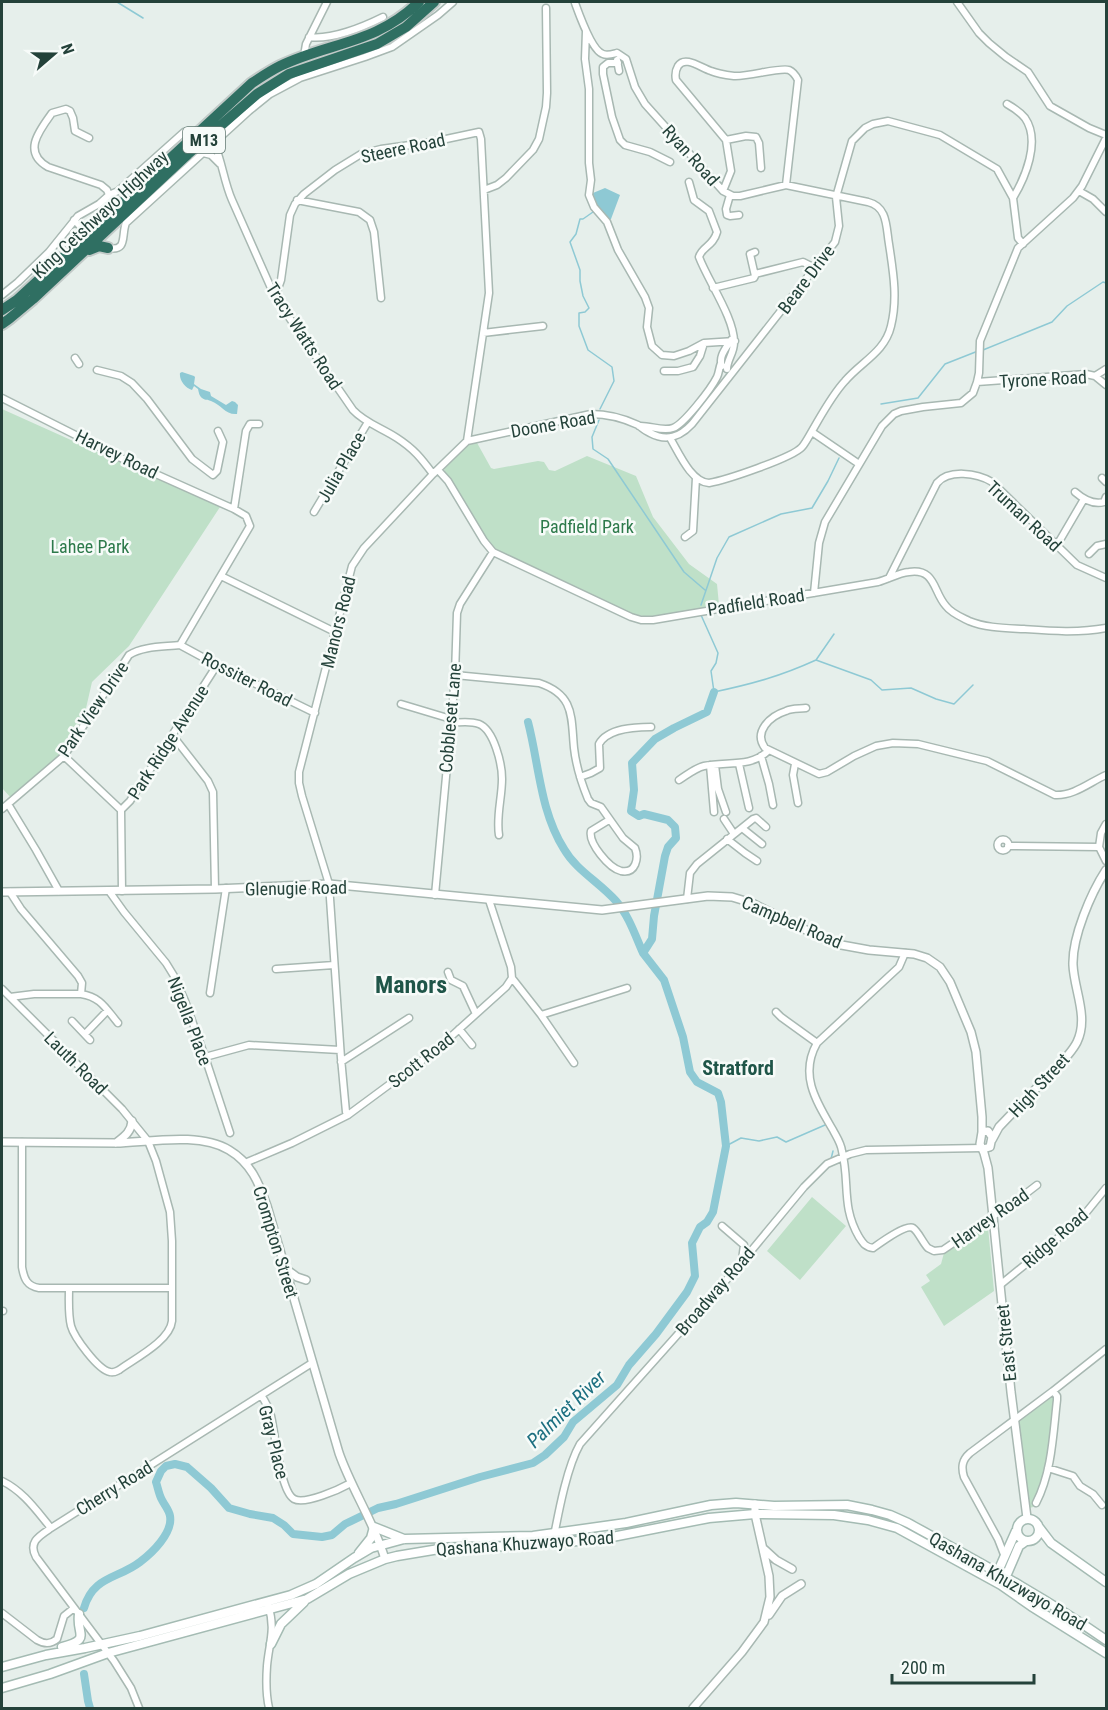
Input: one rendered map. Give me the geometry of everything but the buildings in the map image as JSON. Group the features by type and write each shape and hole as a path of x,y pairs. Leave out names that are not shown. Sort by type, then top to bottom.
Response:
{"highway":[{"name":"King Cetshwayo Highway","path":"2,310 17,300 252,83 281,66 377,32 404,16 419,2"},
{"name":"King Cetshwayo Highway","path":"2,324 21,310 196,147 267,86 300,69 377,44 406,27 434,2"},
{"path":"106,232 105,241 108,248"},
{"path":"81,255 96,246 108,248"}],"main road":[{"name":"Qashana Khuzwayo Road","path":"2,1688 108,1653 150,1643 268,1605 316,1584 371,1548 404,1539 533,1536 626,1523 711,1505 736,1503 774,1506 847,1505 890,1515 908,1523 999,1579 1031,1606 1107,1653"},
{"name":"Qashana Khuzwayo Road","path":"2,1667 268,1605 307,1599 349,1574 385,1559 439,1549 609,1539 709,1518 755,1514 834,1515 878,1522 902,1531 999,1579 1078,1620 1107,1640"},
{"path":"999,1579 1005,1557 1020,1521 1027,1518 1034,1520 1051,1543"},
{"path":"999,1579 1019,1546 1038,1533 1038,1526"},
{"path":"354,1558 369,1540 374,1527 404,1539"},
{"path":"1016,1531 1020,1538 1040,1539 1051,1543 1107,1582"},
{"path":"271,1644 281,1624 307,1599"},
{"path":"46,1655 52,1650 74,1644 79,1639 81,1632 76,1611"}],"street":[{"path":"304,57 306,44 327,2"},
{"path":"108,248 115,249 122,245 126,223 270,94 312,73 392,46 453,2"},
{"path":"814,593 821,532 828,515 882,426 894,414 909,409 961,403 973,393 977,382 980,341 1018,248 1056,215 1079,191 1103,149 1107,137 1050,106 1028,72 989,43 957,2"},
{"path":"575,3 597,52 617,54 619,72"},
{"path":"467,441 489,288 484,190 506,178 526,157 538,139 546,108 546,8"},
{"path":"309,37 320,38 334,35 383,17"},
{"path":"586,31 590,201 607,222 618,250 645,297 648,308 647,327 655,350 662,355 674,356 704,343 733,340"},
{"name":"Ryan Road","path":"617,54 626,59 635,87 645,104 723,191 730,195 747,195 786,185 836,197"},
{"path":"723,191 731,171 726,140 676,80 675,72 679,64 683,62 692,63 712,72 734,76 785,70 794,73 798,80 786,185"},
{"path":"618,63 605,65 603,74 617,135 626,146 650,152 670,162"},
{"path":"1007,104 1024,116 1030,129 1030,154 1023,180 1012,198"},
{"path":"89,138 75,130 70,111 52,113 39,132 34,144 34,152 38,160 48,167 100,185 107,190 109,195"},
{"path":"670,438 696,478 704,483 714,482 776,462 801,449 843,382 882,345 891,326 894,308 894,276 883,212 873,203 836,197 852,141 865,128 888,121 940,135 992,166 999,172 1012,198 1018,238 1023,244"},
{"path":"2,295 49,252 74,220 118,191 184,132"},
{"name":"Steere Road","path":"297,200 335,170 361,154 479,132 484,190"},
{"path":"217,151 222,136"},
{"path":"726,140 756,136 759,143 761,168"},
{"name":"Tracy Watts Road","path":"214,143 232,200 276,297 358,415 415,451 436,472"},
{"path":"203,153 213,156 220,164"},
{"path":"689,182 694,200 707,209 717,232 710,246 700,253 699,257 728,318 733,340 733,352 727,365 730,371"},
{"path":"1079,191 1097,202 1107,212"},
{"path":"726,213 730,195"},
{"name":"Beare Drive","path":"670,438 682,433 693,424 730,371 832,247 838,234 839,218 836,197"},
{"path":"1097,202 1107,198"},
{"path":"276,297 281,280 290,215 297,200 363,214 370,220 381,298"},
{"path":"712,217 726,213 730,216 740,215"},
{"path":"74,220 88,234"},
{"path":"713,288 753,279 755,274 750,254 755,252"},
{"path":"755,274 803,262 815,268"},
{"path":"483,333 543,326"},
{"path":"639,426 666,429 676,427 715,380 722,356 733,340"},
{"path":"664,371 678,371 693,367 704,343"},
{"path":"721,363 730,371"},
{"path":"1095,376 1107,369"},
{"path":"97,370 125,377 136,386 192,459 213,475 217,473 222,449 223,438 218,431"},
{"name":"Tyrone Road","path":"977,382 1086,374 1095,376 1107,385"},
{"name":"Harvey Road","path":"2,398 129,462 234,509"},
{"name":"Doone Road","path":"467,441 591,414 607,415 639,426 661,438 670,438"},
{"name":"Julia Place","path":"314,512 368,422"},
{"path":"180,645 250,526 246,516 234,509 246,431 250,424 260,424"},
{"path":"812,432 859,464"},
{"name":"Manors Road","path":"348,1114 340,1050 329,884 302,796 299,772 355,560 467,441"},
{"name":"Padfield Road","path":"436,472 448,481 493,552 625,615 641,620 653,620 878,582 912,571 923,573 932,580 946,607 965,619 981,624 1069,632 1107,628"},
{"name":"Truman Road","path":"889,578 937,483 943,477 951,475 980,477 992,482 1077,565 1107,578"},
{"path":"685,537 693,531 696,478"},
{"path":"1076,492 1084,500 1101,503 1107,497"},
{"path":"1055,545 1084,500"},
{"name":"Truman Road","path":"1089,554 1097,546 1107,544"},
{"name":"Cobbleset Lane","path":"435,895 455,675 458,609 493,552"},
{"path":"221,576 335,632"},
{"name":"Rossiter Road","path":"180,645 315,713"},
{"name":"Park View Drive","path":"2,809 64,756 129,655 148,648 180,645"},
{"name":"Park Ridge Avenue","path":"122,891 121,810 130,801 217,665"},
{"path":"455,675 539,683 560,694 566,701 572,718 574,748 580,777 588,799 591,803 601,807 623,838 635,848 637,861 629,870 623,871 614,867 591,841 591,831 609,820"},
{"path":"400,704 451,721 477,723 486,728 492,737 501,768 499,835"},
{"path":"806,708 785,711 767,723 760,736 762,746 768,750 819,774 876,746 905,743 932,747 987,761 1055,795 1073,792 1107,775"},
{"path":"580,777 600,768 600,740 622,730 651,727"},
{"path":"172,736 208,781 213,792 215,889"},
{"path":"679,780 695,769 712,765 739,764 761,756 768,750"},
{"path":"64,756 121,810"},
{"path":"761,756 773,805"},
{"path":"739,764 749,808"},
{"path":"795,764 793,775 798,802"},
{"path":"712,765 714,812"},
{"path":"712,765 725,815 734,834"},
{"path":"8,804 59,891"},
{"path":"687,899 688,878 692,869 755,818 766,827"},
{"path":"1107,824 1101,833 1100,848 1107,861"},
{"path":"742,828 762,844"},
{"path":"727,839 757,861"},
{"path":"1008,846 1100,848"},
{"name":"High Street","path":"986,1140 1064,1059 1077,1042 1081,1016 1073,964 1074,950 1089,902 1097,883 1107,870"},
{"name":"Glenugie Road","path":"2,892 215,889 329,884 590,909"},
{"path":"210,993 226,888"},
{"name":"Nigella Place","path":"109,891 170,968 185,1001 230,1133"},
{"path":"10,892 21,909 81,980 83,987 81,994"},
{"name":"Campbell Road","path":"590,909 614,909 716,896 732,897 772,912 836,944 905,953 932,960 950,982 971,1032 976,1052 986,1140"},
{"path":"489,900 511,967 512,978 542,1015 574,1063"},
{"path":"843,1157 840,1143 811,1087 810,1058 817,1043 896,972 905,953"},
{"path":"276,969 334,965"},
{"path":"448,972 451,980 463,986 476,1014"},
{"name":"Scott Road","path":"244,1163 292,1143 348,1114 436,1050 506,987 512,978"},
{"path":"542,1015 627,988"},
{"name":"Lauth Road","path":"2,989 110,1097 148,1141 170,1212 172,1321 168,1333 160,1341 119,1370 112,1372 100,1367 75,1335 71,1326 69,1288"},
{"path":"10,997 34,994 81,994 98,999 118,1023"},
{"path":"85,1034 107,1011"},
{"path":"776,1012 817,1043"},
{"path":"341,1062 409,1018"},
{"path":"72,1021 90,1040"},
{"path":"459,1029 472,1045"},
{"path":"205,1057 249,1045 340,1050"},
{"path":"116,1143 129,1132 132,1121"},
{"name":"Crompton Street","path":"2,1142 116,1143 170,1140 212,1144 229,1150 256,1176 336,1444 351,1483 374,1527 385,1559"},
{"name":"Broadway Road","path":"553,1544 558,1511 573,1459 580,1444 742,1261 804,1187 827,1164 843,1157 874,1149 963,1149 986,1140"},
{"name":"East Street","path":"986,1140 1014,1420 1027,1518"},
{"path":"22,1142 22,1256 24,1278 28,1284 36,1287 69,1288 172,1288"},
{"name":"Harvey Road","path":"843,1157 847,1209 853,1226 865,1246 873,1248 909,1227 913,1228 928,1248 934,1251 943,1250 1037,1185"},
{"name":"Ridge Road","path":"1000,1285 1080,1220 1107,1188"},
{"path":"722,1226 744,1245 742,1261"},
{"path":"284,1267 292,1274 306,1280"},
{"path":"1005,1557 964,1477 962,1467 965,1459 1107,1349"},
{"name":"Cherry Road","path":"139,1708 127,1680 36,1557 32,1550 33,1543 36,1538 51,1528 312,1363"},
{"path":"1036,1503 1044,1487 1048,1468 1057,1400 1053,1391"},
{"name":"Gray Place","path":"261,1395 271,1415 280,1470 287,1492 291,1497 296,1501 305,1501 351,1483"},
{"path":"1048,1468 1073,1476 1080,1486 1093,1494 1102,1505"},
{"path":"2,1481 14,1487 51,1528"},
{"path":"754,1504 770,1587 769,1606 764,1622"},
{"path":"764,1549 776,1560 792,1569"},
{"path":"693,1708 742,1652 782,1596 801,1584"},
{"path":"268,1605 273,1629 267,1668 269,1708"},
{"path":"2,1612 45,1644 57,1640 64,1616 76,1611"}],"green space":[{"name":"Lahee Park","path":"2,409 220,507 129,646 92,682 81,730 64,756 12,799 2,788"},
{"name":"Padfield Park","path":"476,441 491,468 494,469 538,461 544,462 549,470 555,471 587,456 636,476 653,517 689,564 717,584 719,605 658,616 625,613 493,551 444,469 469,443"},
{"path":"812,1197 846,1226 800,1280 767,1251"},
{"path":"988,1227 994,1291 944,1326 921,1287 930,1281 926,1275 941,1264 944,1253"},
{"path":"1053,1391 1056,1394 1048,1468 1036,1504 1026,1509 1014,1420"}],"water":[{"path":"605,188 620,195 611,219 607,219 599,210 593,197 593,193"},
{"path":"182,372 194,376 194,384 210,392 211,396 226,405 232,401 235,402 238,405 237,414 229,413 215,403 202,398 194,386 192,390 187,387 180,378"}],"waterway":[{"path":"117,2 143,18"},
{"path":"593,212 580,219 576,234 570,242 580,270 583,296 589,308 579,313 579,326 588,350 612,367 614,381 600,409"},
{"name":"Palmiet River","path":"983,350 1052,322 1067,306 1103,282 1106,283"},
{"name":"Palmiet River","path":"881,404 918,398 945,364 978,351"},
{"path":"599,420 592,437 593,449 608,459 684,572 705,590"},
{"name":"Palmiet River","path":"701,605 717,558 729,537 781,514 812,508 839,458"},
{"path":"701,615 718,653 711,671 714,692 766,679 816,660 871,680 882,690 911,688 954,704 973,685"},
{"path":"816,660 834,634"},
{"name":"Palmiet River","path":"84,1608 93,1590 107,1579 132,1568 156,1548 165,1536 170,1516 156,1482 166,1466 175,1464 187,1467 229,1508 273,1518 293,1534 322,1537 332,1535 345,1524 378,1508 533,1463 545,1455 564,1437 573,1422 617,1385 629,1365 656,1334 687,1292 695,1276 692,1243 700,1227 707,1222 713,1212 726,1146 718,1093 697,1082 690,1072 683,1037 664,980 643,953 652,939 665,856 668,847 676,838 675,827 668,820 644,814 639,816 631,811 634,790 632,763 655,739 707,712 714,692"},
{"name":"Palmiet River","path":"528,722 545,803 556,834 564,849 581,870 621,907 643,953"},
{"path":"726,1146 741,1138 759,1141 777,1137 786,1142 825,1125"},
{"path":"831,1159 833,1151"},
{"name":"Palmiet River","path":"84,1674 90,1708"}],"district":[{"name":"Manors","path":"411,985"},
{"name":"Stratford","path":"738,1068"}]}
